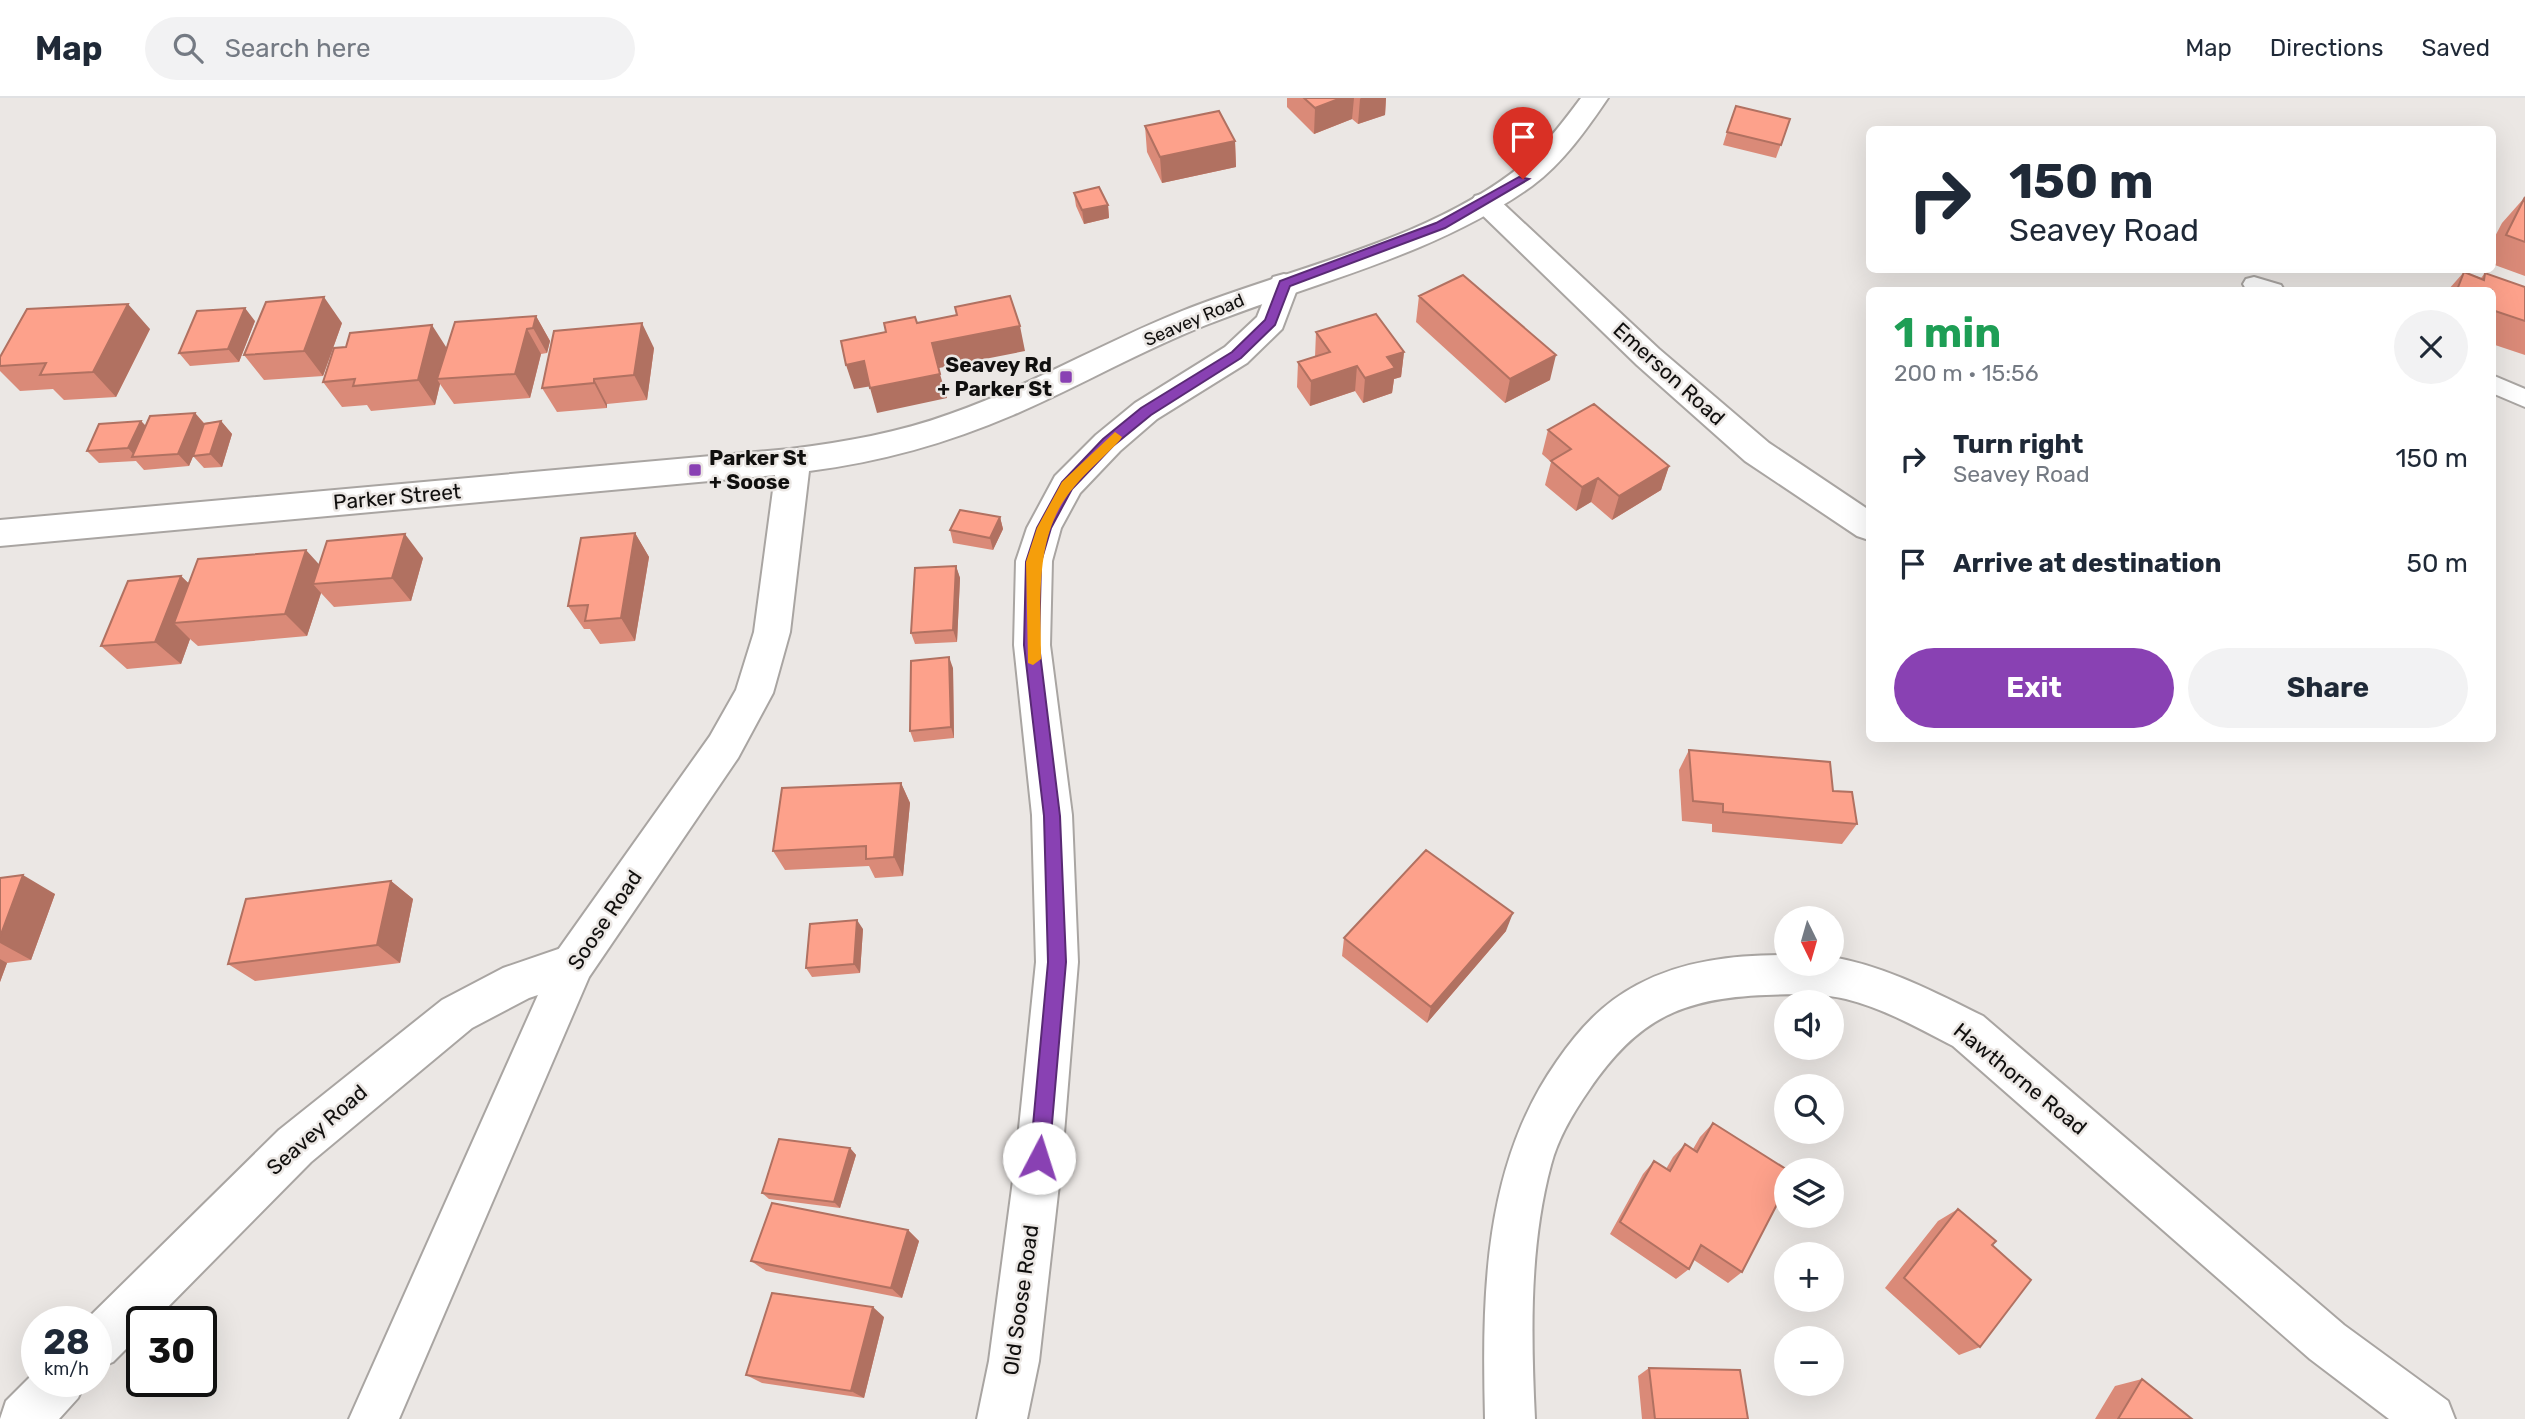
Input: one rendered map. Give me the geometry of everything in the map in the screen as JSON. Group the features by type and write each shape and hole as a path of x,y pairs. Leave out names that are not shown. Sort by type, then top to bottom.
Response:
{"street":[{"name":"Seavey Road","path":"794,460 883,446 959,425 1190,320 1440,225 1523,179 1561,143 1595,98"},
{"name":"Emerson Road","path":"1485,202 1648,357 1757,452 1866,525"},
{"name":"Old Soose Road","path":"1002,1419 1014,1360 1038,1171 1057,962 1052,816 1032,645 1034,562 1044,528 1067,485 1108,443 1146,411 1236,355 1271,322 1284,284"},
{"name":"Parker Street","path":"0,533 794,460"},
{"name":"Soose Road","path":"374,1419 573,964 724,747 754,693 772,632 794,460"},
{"name":"Seavey Road","path":"112,1329 295,1146 457,1014 518,982 573,964"},
{"name":"Hawthorne Road","path":"1510,1419 1507,1319 1526,1175 1550,1111 1583,1058 1614,1025 1647,999 1687,984 1734,975 1793,975 1849,980 1912,1002 1968,1031 2327,1342 2430,1419"},
{"path":"24,1419 45,1397"}],"lane":[{"path":"2496,385 2525,399"}],"building":[{"path":"1304,98 1341,98 1315,108"},
{"path":"1736,106 1790,119 1781,145 1727,132"},
{"path":"1219,111 1235,141 1160,157 1145,126"},
{"path":"1099,187 1108,205 1082,210 1074,193"},
{"path":"2525,197 2525,242 2506,235"},
{"path":"2464,273 2484,280 2485,273 2525,287 2525,321 2496,311 2496,287 2458,287"},
{"path":"1463,275 1556,355 1510,379 1419,296"},
{"path":"1010,296 1020,326 932,343 940,374 870,388 864,361 846,365 841,341 886,332 884,323 915,317 917,323 957,315 955,307"},
{"path":"324,297 304,351 244,355 266,302"},
{"path":"128,304 93,372 40,375 46,363 0,366 0,357 27,309"},
{"path":"245,308 228,349 179,353 197,311"},
{"path":"1376,314 1404,352 1387,357 1395,368 1365,378 1357,366 1311,381 1298,362 1330,352 1316,332"},
{"path":"536,316 533,328 527,329 515,374 437,379 455,322"},
{"path":"642,323 634,375 594,379 594,383 542,388 554,331"},
{"path":"432,325 418,380 353,386 355,379 323,382 334,348 346,347 350,333"},
{"path":"1594,404 1669,466 1619,496 1598,478 1582,487 1551,461 1571,449 1548,430"},
{"path":"195,413 178,454 132,457 150,416"},
{"path":"141,421 128,448 87,451 99,424"},
{"path":"221,421 210,454 193,456 204,424"},
{"path":"960,510 1000,517 990,538 950,530"},
{"path":"635,533 621,618 585,621 588,605 568,606 581,538"},
{"path":"405,534 392,578 313,584 327,541"},
{"path":"306,550 285,614 174,623 198,559"},
{"path":"956,566 953,630 911,633 915,568"},
{"path":"181,576 155,642 101,646 128,581"},
{"path":"949,657 951,727 910,731 911,661"},
{"path":"1689,750 1830,762 1833,791 1852,792 1857,824 1723,812 1723,804 1693,801"},
{"path":"901,783 894,857 866,859 866,846 773,851 782,788"},
{"path":"1426,850 1513,913 1431,1007 1344,938"},
{"path":"23,875 0,937 0,878"},
{"path":"391,881 377,945 228,964 246,899"},
{"path":"857,920 854,964 806,968 810,924"},
{"path":"1713,1123 1774,1162 1774,1210 1742,1272 1701,1245 1689,1269 1620,1222 1654,1161 1670,1171 1685,1144 1697,1152"},
{"path":"779,1139 850,1148 834,1202 762,1193"},
{"path":"772,1203 908,1230 891,1288 751,1261"},
{"path":"1958,1209 1996,1241 1992,1245 2031,1280 1980,1347 1904,1278"},
{"path":"772,1293 873,1307 851,1391 746,1375"},
{"path":"1649,1368 1740,1370 1748,1419 1655,1419"},
{"path":"2142,1379 2192,1419 2118,1419"}],"slow traffic":[{"path":"1033,659 1034,562 1044,528 1067,485 1115,437"}],"place":[{"name":"Seavey Rd + Parker St","path":"1066,377"},
{"name":"Parker St + Soose","path":"695,470"}],"route":[{"path":"1039,1158 1057,962 1052,816 1032,645 1034,562 1044,528 1067,485 1108,443 1146,411 1236,355 1271,322 1284,284 1440,225 1523,179"}]}
